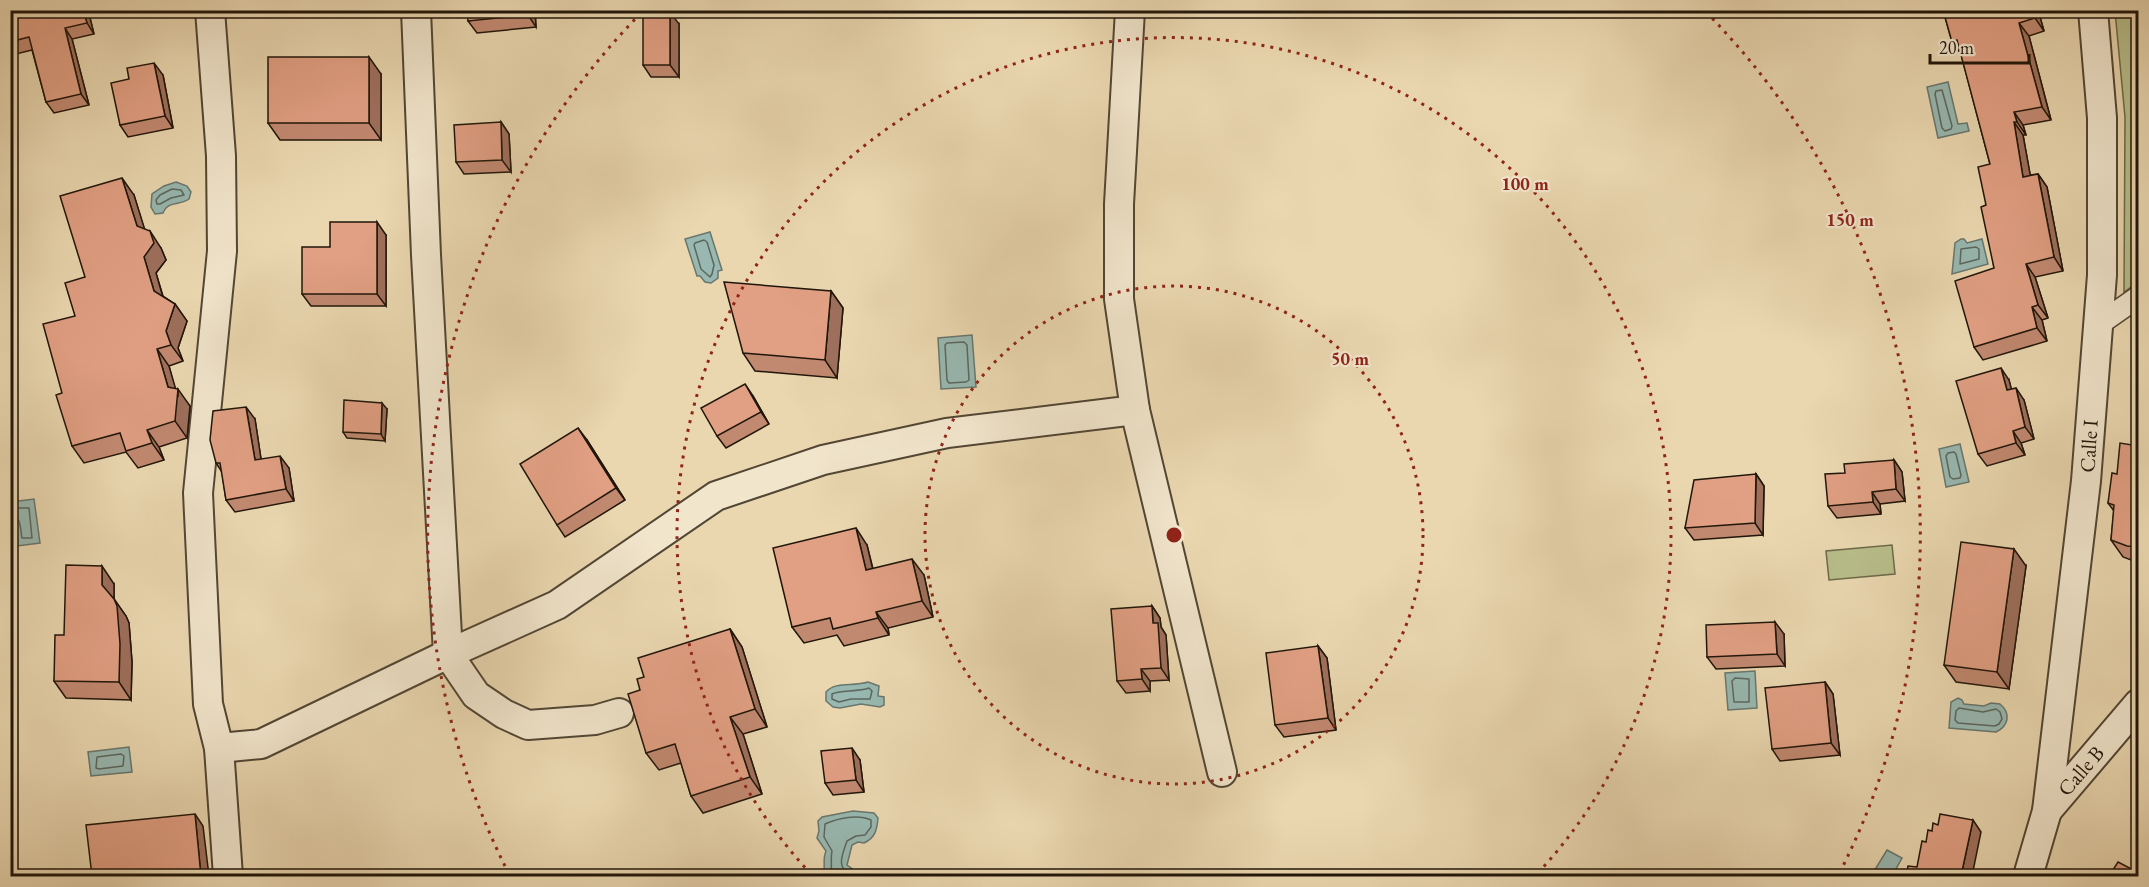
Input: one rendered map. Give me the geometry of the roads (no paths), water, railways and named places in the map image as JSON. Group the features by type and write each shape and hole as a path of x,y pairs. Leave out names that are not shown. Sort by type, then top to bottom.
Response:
{"street":[{"path":"210,10 221,156 222,251 198,493 208,704 219,748 228,876"},
{"path":"416,10 426,255 448,654 477,695 504,714 528,725 595,720 619,713"},
{"path":"1130,10 1119,204 1119,299 1135,410 1222,772"},
{"name":"Calle I","path":"2028,876 2047,811 2086,481 2102,274 2102,118 2093,10"},
{"path":"2098,325 2139,297"},
{"path":"219,748 261,744 448,654 557,605 716,496 823,460 947,433 1135,410"},
{"name":"Calle B","path":"2047,811 2139,704"}],"water":[{"path":"1948,82 1958,124 1967,123 1969,131 1938,138 1927,87"},
{"path":"176,182 187,186 191,192 189,199 168,206 163,213 155,214 151,207 152,194"},
{"path":"710,232 722,270 718,271 718,278 711,283 697,276 685,239"},
{"path":"1961,239 1967,243 1982,239 1988,264 1952,274 1955,243"},
{"path":"972,335 976,387 941,389 938,338"},
{"path":"1960,444 1969,482 1946,487 1939,449"},
{"path":"34,499 40,543 17,546 11,502"},
{"path":"1755,671 1757,708 1728,710 1725,673"},
{"path":"868,682 879,686 878,696 884,697 884,705 880,707 861,704 840,708 833,707 826,701 826,692 834,686"},
{"path":"1958,698 1964,704 1984,706 1991,703 2000,704 2006,711 2006,723 1996,732 1949,728 1951,702"},
{"path":"129,747 132,772 91,776 88,752"},
{"path":"853,811 874,813 878,818 876,830 871,839 852,845 847,865 857,872 871,876 823,876 826,851 817,838 818,821 822,817"},
{"path":"1887,850 1902,858 1892,876 1871,876"}]}
